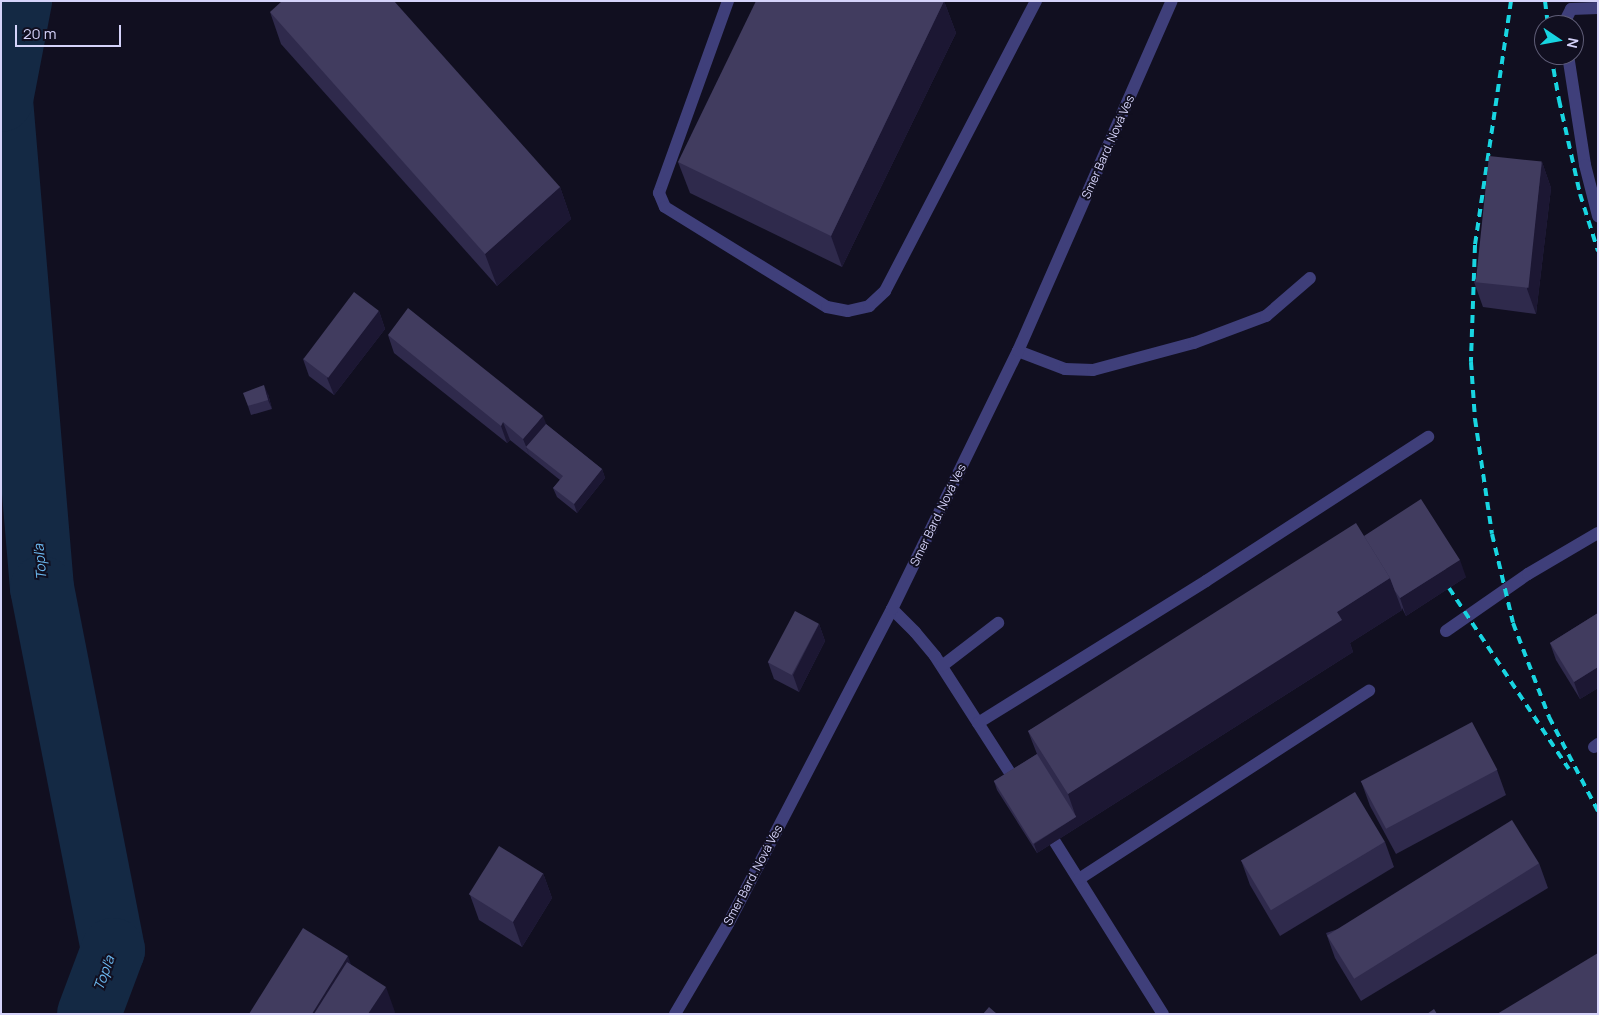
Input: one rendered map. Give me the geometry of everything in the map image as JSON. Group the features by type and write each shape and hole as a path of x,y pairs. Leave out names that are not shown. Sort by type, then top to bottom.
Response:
{"street":[{"path":"728,1 659,193 666,207 674,212 827,306 848,311 869,306 885,291 1036,1"},
{"name":"Smer Bard. Nová Ves","path":"675,1014 728,924 892,609 1018,352 1172,1"},
{"path":"1568,15 1571,9 1598,8"},
{"path":"1570,65 1585,165 1598,216"},
{"path":"1018,352 1065,369 1093,370 1194,343 1266,316 1310,278"},
{"path":"978,723 1206,581 1428,437"},
{"path":"1446,631 1528,574 1598,533"},
{"path":"892,609 915,632 942,666 1014,779"},
{"path":"942,666 998,623"},
{"path":"1078,879 1369,691"},
{"path":"1055,842 1163,1014"}],"building":[{"path":"282,1 394,1 560,187 485,254 270,12"},
{"path":"756,1 944,1 831,236 678,162"},
{"path":"1489,156 1542,162 1528,288 1476,282"},
{"path":"354,292 379,311 328,378 303,359"},
{"path":"408,308 543,416 523,439 503,422 501,426 388,335"},
{"path":"264,385 268,400 248,406 243,393"},
{"path":"546,424 602,469 574,504 553,488 563,476 526,447"},
{"path":"1421,499 1460,560 1400,598 1364,536"},
{"path":"1356,523 1390,578 1337,612 1342,620 1068,794 1028,731"},
{"path":"795,611 819,624 792,675 768,662"},
{"path":"1598,613 1598,667 1574,682 1550,643"},
{"path":"1472,722 1497,770 1386,829 1361,781"},
{"path":"1037,754 1076,817 1033,844 994,781"},
{"path":"1355,792 1385,842 1271,910 1241,861"},
{"path":"1512,820 1539,863 1354,979 1327,936"},
{"path":"499,846 543,874 513,922 469,894"},
{"path":"303,928 348,956 312,1014 249,1014"},
{"path":"1598,953 1598,1014 1497,1014"},
{"path":"347,962 386,987 368,1014 314,1014"},
{"path":"989,1007 997,1014 983,1014"},
{"path":"1434,1009 1437,1014 1427,1014"}],"waterway":[{"name":"Topľa","path":"1,100 20,1"},
{"name":"Topľa","path":"1,100 42,588 113,950 89,1014"}],"railway":[{"path":"1511,1 1475,245 1471,362 1475,419 1492,534 1513,623 1549,717 1598,811"},
{"path":"1545,1 1547,15"},
{"path":"1553,65 1580,194 1598,251"},
{"path":"1449,588 1569,769"}]}
